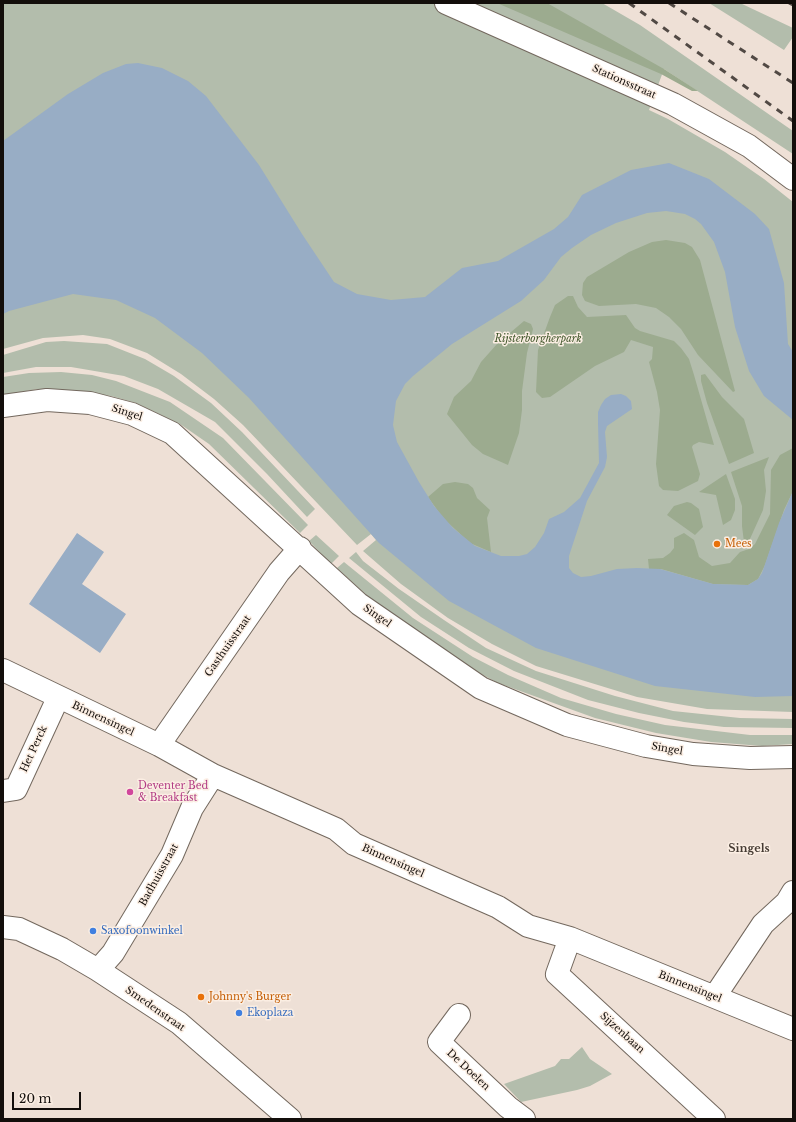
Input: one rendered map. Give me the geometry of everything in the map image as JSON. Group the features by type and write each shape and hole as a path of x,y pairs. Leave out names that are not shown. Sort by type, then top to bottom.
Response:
{"street":[{"name":"Stationsstraat","path":"446,3 673,104 749,146 793,179"},
{"name":"Singel","path":"3,406 47,400 90,403 113,408 150,421 172,433 300,548 359,604 481,688 567,725 646,746 693,754 750,758 793,757"},
{"name":"Gasthuisstraat","path":"159,745 280,572 300,548"},
{"name":"Binnensingel","path":"3,670 58,698 159,745 213,775 336,829 354,844 498,907 528,926 570,938 793,1029"},
{"name":"Het Perck","path":"3,791 16,789 58,698"},
{"name":"Badhuisstraat","path":"98,970 113,953 172,855 192,808 213,775"},
{"path":"715,996 763,924 787,902 793,892"},
{"name":"Smedenstraat","path":"3,927 19,929 62,949 98,970 179,1023 290,1119"},
{"name":"Sijzenbaan","path":"570,938 557,974 714,1119"},
{"name":"De Doelen","path":"459,1015 439,1042 508,1107 524,1119"}],"green space":[{"name":"Rijsterborgherpark","path":"3,3 602,3 640,25 793,131 793,154 664,69 649,110 668,119 725,152 764,179 793,202 793,712 707,709 637,697 536,666 492,644 448,618 401,584 363,551 376,540 371,534 357,545 243,425 214,399 181,374 147,353 110,339 83,335 43,338 3,349"},
{"path":"497,3 547,3 664,69 698,91 692,91 661,74"},
{"path":"709,3 740,3 793,28 793,37 784,50"},
{"path":"666,240 685,243 692,247 700,260 735,391 733,392 698,355 681,329 669,317 656,308 636,304 599,306 585,301 582,295 583,283 587,277 629,252 652,242"},
{"path":"568,296 573,296 578,307 587,317 626,315 635,328 640,331 674,341 689,359 714,445 699,442 692,447 700,474 698,481 678,491 663,490 659,486 656,464 660,410 649,362 652,359 653,347 631,340 624,352 595,366 550,397 542,398 536,392 538,350 555,305"},
{"path":"524,321 531,324 533,329 527,353 519,433 508,465 483,454 472,445 447,414 454,397 471,381 481,362 497,344"},
{"path":"64,341 107,344 145,359 174,376 211,403 242,432 315,509 307,517 215,422 158,389 124,376 71,367 36,367 3,373 3,355 46,342"},
{"path":"61,372 92,375 116,381 170,402 223,438 308,525 300,533 209,444 180,424 136,403 111,396 64,390 38,389 3,395 3,377 29,373"},
{"path":"705,374 722,397 744,419 754,453 729,464 707,403 701,381 701,375"},
{"path":"793,448 793,491 784,510 765,565 758,579 748,585 713,584 661,569 649,569 648,559 663,558 670,553 674,548 674,538 684,533 694,540 699,557 712,566 730,563 740,552 749,549 755,544 770,514 771,470 780,455"},
{"path":"769,457 764,470 766,491 763,510 749,541 744,542 742,506 731,472"},
{"path":"726,474 735,499 735,510 731,520 723,525 716,495 699,492"},
{"path":"455,482 468,484 473,488 477,498 490,510 487,518 491,552 470,543 443,518 428,497 443,484"},
{"path":"687,502 699,509 703,527 695,535 667,515 674,506"},
{"path":"316,535 339,556 331,564 309,541"},
{"path":"356,552 363,561 399,589 486,648 536,671 615,696 673,711 740,718 793,719 793,728 724,727 684,722 639,713 588,700 514,671 469,648 421,617 349,558"},
{"path":"344,562 413,618 473,657 508,675 561,698 616,714 665,725 750,735 793,735 793,744 762,746 711,742 656,733 595,718 498,683 453,659 373,601 337,568"},
{"path":"582,1047 590,1059 612,1074 590,1086 577,1090 521,1102 504,1084 555,1066 561,1059 569,1059"}],"water":[{"path":"138,63 162,68 188,81 206,96 259,165 334,282 357,294 391,300 425,297 462,268 498,261 554,229 568,217 582,195 631,170 669,163 709,179 755,214 769,229 784,283 788,344 793,352 793,420 764,396 749,371 735,327 725,272 714,242 701,224 695,219 685,214 666,211 647,213 616,223 591,235 572,248 561,257 544,280 521,301 452,344 413,376 405,384 396,401 393,425 397,442 419,482 434,506 453,528 475,546 501,556 519,556 527,554 535,547 544,533 549,519 564,512 580,498 599,463 598,412 601,405 605,399 611,395 621,394 626,396 631,401 632,409 607,426 605,432 607,457 605,467 587,501 569,556 569,568 573,573 581,577 617,569 660,569 713,584 748,585 758,579 762,573 779,523 793,491 793,696 755,697 655,686 536,648 449,601 379,543 249,398 202,353 155,318 116,300 73,294 9,311 3,314 3,141 68,94 103,73 126,64"},
{"path":"77,533 104,552 82,584 126,614 100,653 29,604"}],"railway":[{"path":"629,3 793,121"},
{"path":"669,3 793,83"},
{"path":"789,3 793,5"}],"place":[{"name":"Mees","path":"717,544"},
{"name":"Deventer Bed & Breakfast","path":"130,792"},
{"name":"Saxofoonwinkel","path":"93,931"},
{"name":"Johnny's Burger","path":"201,997"},
{"name":"Ekoplaza","path":"239,1013"}],"district":[{"name":"Singels","path":"749,849"}]}
